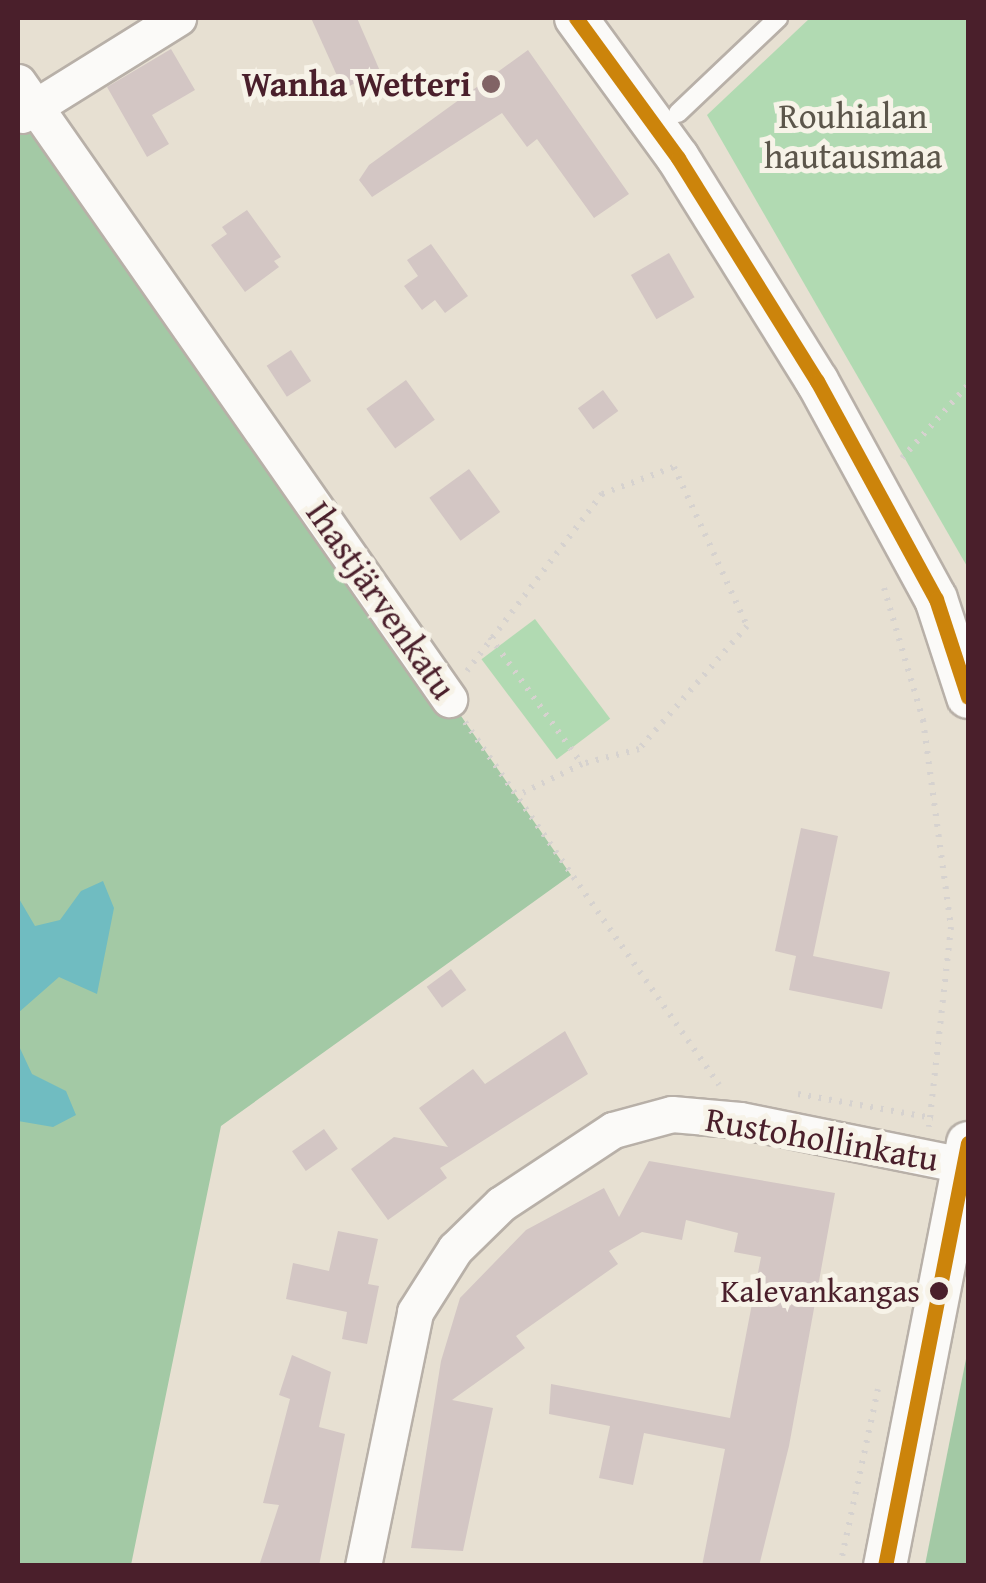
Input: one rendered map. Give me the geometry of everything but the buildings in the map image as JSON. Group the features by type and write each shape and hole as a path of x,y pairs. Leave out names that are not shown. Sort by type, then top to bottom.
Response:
{"street":[{"path":"25,102 178,18"},
{"path":"576,18 678,158 817,380 936,599 968,697"},
{"name":"Ihastjärvenkatu","path":"25,102 449,698"},
{"name":"Rustohollinkatu","path":"363,1566 415,1312 455,1249 501,1204 613,1130 672,1114 740,1120 923,1158 963,1149"},
{"path":"884,1566 963,1149"}],"lane":[{"path":"678,113 778,18"}],"path":[{"path":"895,465 968,385"},
{"path":"449,698 490,636 602,494 674,467 747,626 640,749 582,764 516,796"},
{"path":"882,578 923,720 951,926 923,1158"},
{"path":"490,636 582,764"},
{"name":"Ihastjärvenkatu","path":"449,698 740,1120"},
{"path":"715,1079 735,1082"},
{"path":"793,1093 930,1117 963,1149"},
{"path":"840,1566 881,1376"}],"green space":[{"name":"Rouhialan hautausmaa","path":"810,18 968,18 968,568 707,115"},
{"path":"40,107 571,875 221,1126 131,1565 18,1565 18,117"},
{"path":"535,619 610,719 557,759 481,659"},
{"path":"968,1349 968,1565 925,1565"}],"water":[{"path":"103,881 114,908 97,994 59,977 18,1013 18,897 35,926 60,920 81,891"},
{"path":"18,1044 32,1074 66,1091 76,1115 53,1127 18,1121"}],"transit line":[{"path":"576,18 678,158 817,381 936,599 968,697"},
{"path":"885,1566 968,1143"}],"place":[{"name":"Wanha Wetteri","path":"491,84"},
{"name":"Kalevankangas","path":"939,1291"}]}
